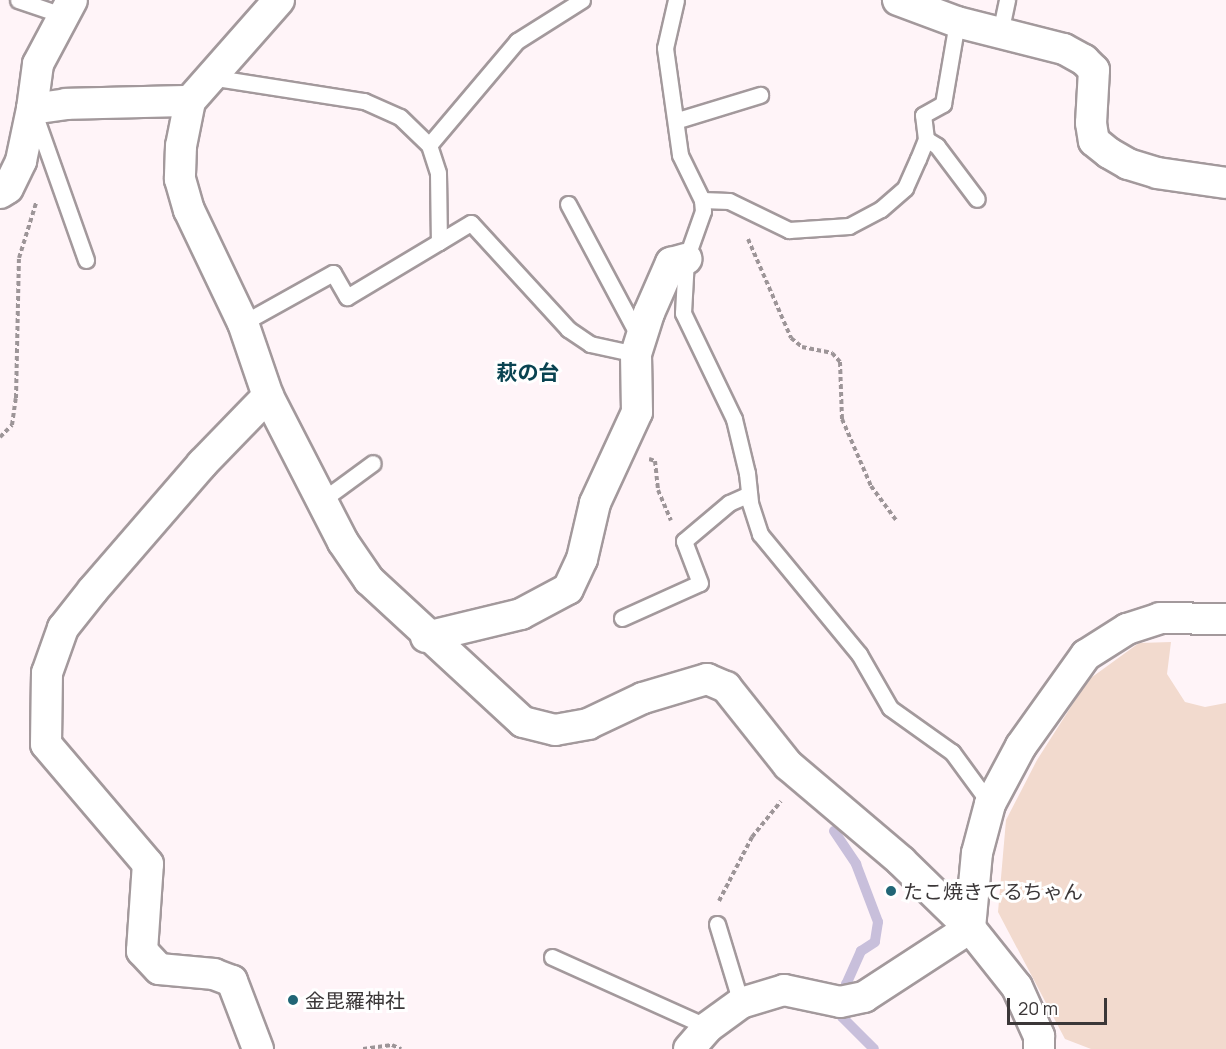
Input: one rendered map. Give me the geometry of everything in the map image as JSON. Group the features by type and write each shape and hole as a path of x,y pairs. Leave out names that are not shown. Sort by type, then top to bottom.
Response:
{"street":[{"path":"279,0 190,102 181,146 180,179 189,210 243,323 268,396 321,501 369,580 426,637 523,722 555,730 588,723 643,698 707,680 726,687 788,765 901,861 970,928 1017,987 1039,1036 1039,1049"},
{"path":"898,0 957,22 1064,50 1094,70 1091,123 1094,141 1128,164 1157,173 1226,183"},
{"path":"0,193 8,188 21,161 32,109 38,64 67,8"},
{"path":"32,109 66,104 190,102"},
{"path":"426,637 521,614 568,589 582,558 595,503 637,412 638,347 671,263 686,260"},
{"path":"258,1049 232,981 214,974 159,969 142,951 148,864 46,744 47,673 63,628 93,590 202,464 268,396"},
{"path":"970,928 977,853 990,804 1021,746 1086,655 1127,629 1160,618 1226,619"},
{"path":"699,1038 741,1003 784,990 840,1002 864,997 970,928"}],"lane":[{"path":"18,0 67,8"},
{"path":"429,145 517,41 582,0"},
{"path":"676,0 665,48 678,120 680,155 702,200 703,211 686,260 682,313 734,419 749,494 760,534 859,654 890,708 952,752 990,804"},
{"path":"1000,33 1007,0"},
{"path":"702,200 729,201 789,230 849,226 881,209 905,188 926,139 923,116 943,104 957,22"},
{"path":"210,77 364,101 400,117 429,145 438,173 440,242"},
{"path":"678,120 760,95"},
{"path":"32,109 86,260"},
{"path":"926,139 937,146 977,199"},
{"path":"243,323 333,273 347,297 471,223 568,329 590,344 638,347 568,204"},
{"path":"321,501 373,463"},
{"path":"622,618 700,583 684,541 729,503 749,494"},
{"path":"717,924 741,1003"},
{"path":"552,957 699,1038"}],"path":[{"path":"0,438 12,425 16,398 19,258 36,209 35,191"},
{"path":"743,231 755,250 791,338 802,347 832,353 840,362 842,419 871,486 896,520"},
{"path":"643,456 655,461 658,490 684,541"},
{"path":"717,924 717,905 731,874 752,837 780,807 788,765"},
{"path":"363,1049 392,1046 401,1049"}],"shaded area":[{"path":"1171,642 1167,674 1185,702 1205,707 1226,703 1226,1049 1091,1049 1065,1039 998,912 1006,820 1037,760 1088,680 1139,643"}],"waterway":[{"path":"834,831 856,864 878,922 875,942 861,951 846,984 842,1017 874,1049"}],"place":[{"name":"たこ焼きてるちゃん","path":"891,891"},
{"name":"金毘羅神社","path":"293,1000"}],"district":[{"name":"萩の台","path":"528,372"}]}
